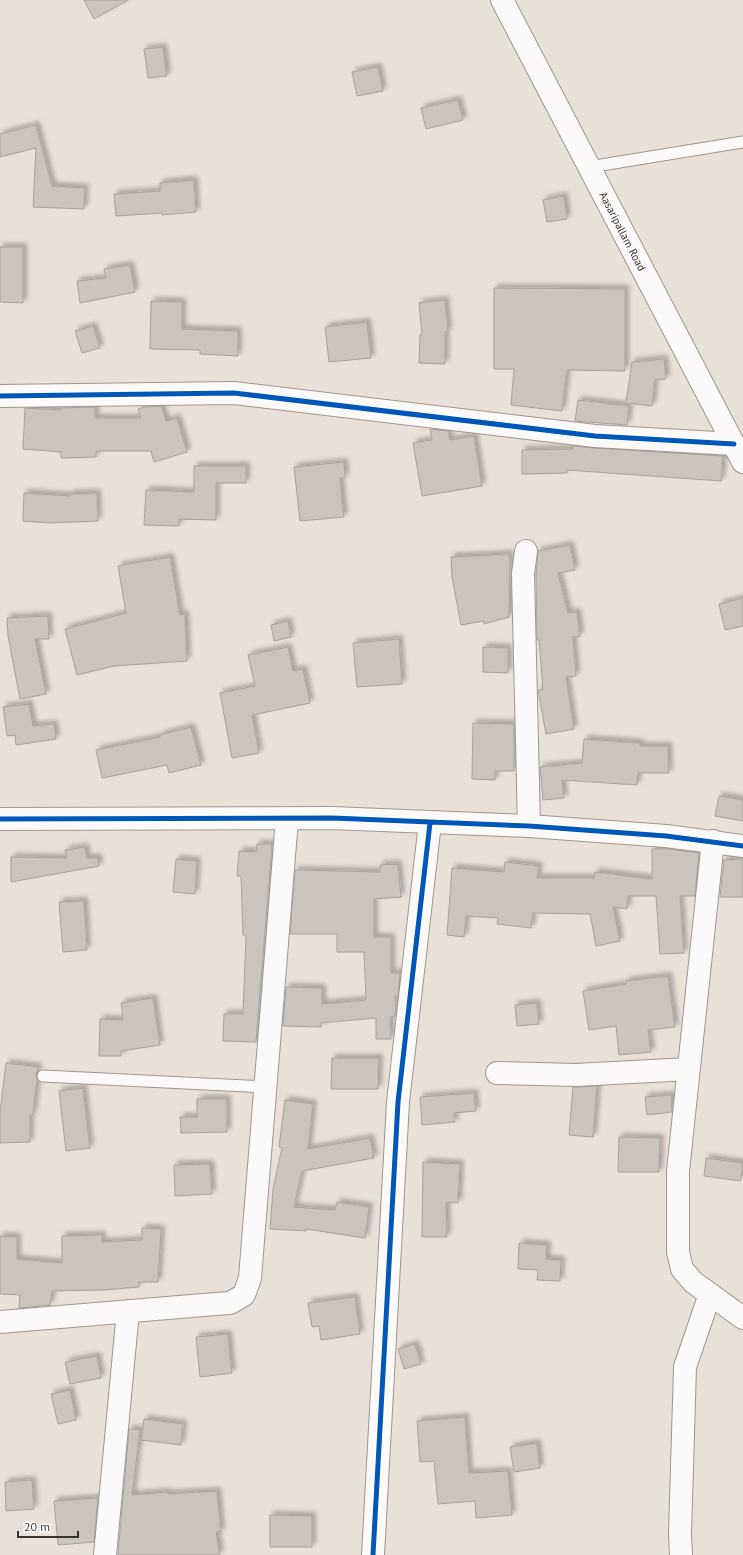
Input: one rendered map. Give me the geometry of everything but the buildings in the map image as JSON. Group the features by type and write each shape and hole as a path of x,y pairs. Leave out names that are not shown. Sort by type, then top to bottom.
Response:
{"street":[{"name":"Aasaripallam Road","path":"502,0 738,453"},
{"path":"0,396 234,393 738,453"},
{"path":"526,551 523,574 529,826"},
{"path":"0,819 332,818 529,826 666,836 743,846"},
{"path":"0,1322 230,1303 244,1295 250,1278 287,819"},
{"path":"373,1555 398,1102 430,823"},
{"path":"713,841 678,1171 678,1252 682,1268 694,1282 743,1318"},
{"path":"497,1073 576,1075 689,1069"},
{"path":"681,1555 680,1534 685,1367 710,1294"},
{"path":"106,1555 128,1311"}],"lane":[{"path":"589,167 743,142"},
{"path":"43,1076 266,1087"}],"cycle path":[{"path":"0,396 234,393 595,436 734,444"},
{"path":"0,819 332,818 529,826 666,836 743,846"},
{"path":"373,1555 398,1102 430,823"}]}
